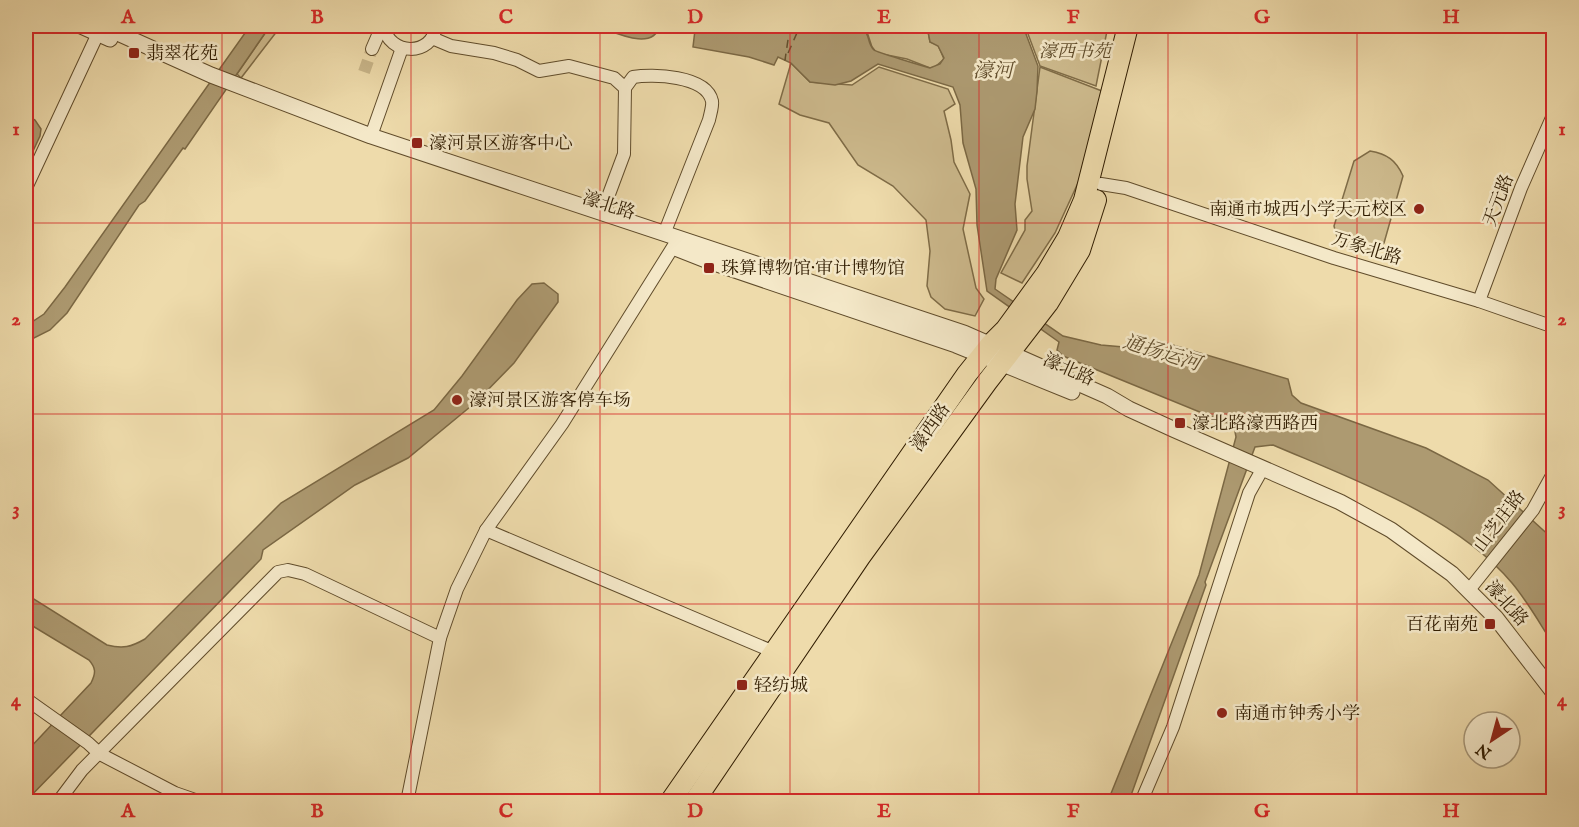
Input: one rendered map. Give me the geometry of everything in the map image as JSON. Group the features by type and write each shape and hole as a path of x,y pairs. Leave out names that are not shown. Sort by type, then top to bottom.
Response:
{"main road":[{"name":"濠西路","path":"670,801 967,374 986,349 1006,329 1057,256 1084,200 1128,26"},
{"name":"濠西路","path":"694,801 860,557 1048,303 1080,250 1101,184 1141,26"}],"street":[{"name":"濠北路","path":"81,26 101,28 231,88 602,213 672,240 711,262 986,349 1102,405 1130,409 1340,502 1391,530 1452,574 1520,646 1554,693"},
{"path":"383,26 393,43 402,48 419,48 434,32 451,46 494,53 517,60 539,71 569,66 614,78 625,88"},
{"path":"372,49 383,26"},
{"path":"26,188 101,28"},
{"path":"371,136 402,48"},
{"path":"407,801 440,638 457,589 486,530 561,424 672,240 710,120 712,100 704,89 686,79 645,75 633,77 625,88 624,154 602,213"},
{"name":"濠北路","path":"231,88 321,128 458,176 672,240"},
{"name":"天元路","path":"1479,302 1521,188 1554,113"},
{"name":"万象北路","path":"1101,184 1126,188 1334,258 1554,327"},
{"path":"1141,801 1173,727 1259,467"},
{"name":"山芝庄路","path":"1469,590 1533,510 1554,472"},
{"path":"486,530 774,652"},
{"path":"58,801 81,770 100,754 278,572 288,570 305,574 440,638"},
{"path":"26,699 100,754 175,793 201,801"}],"green space":[{"path":"270,26 281,26 241,78 237,74"},
{"path":"860,26 927,26 930,42 938,45 944,59 935,67 930,68 907,59 877,53 872,47 867,32"},
{"name":"濠西书苑","path":"1025,26 1108,26 1096,86 1040,66"},
{"path":"791,63 810,82 852,85 879,67 948,89 955,104 944,111 954,162 970,194 963,229 976,288 984,299 975,316 945,309 931,297 927,286 930,251 926,220 893,186 858,165 829,123 800,115 779,104"},
{"path":"1040,67 1102,91 1083,172 1055,233 1022,283 1001,273 1025,230 1025,220 1032,211 1027,166"},
{"path":"1370,151 1390,159 1403,176 1384,243 1376,249 1355,250 1344,245 1337,237 1334,226 1354,161"}],"water":[{"path":"250,26 270,26 185,149 183,148 145,201 139,205 67,313 50,330 26,342 26,326 44,314 65,287"},
{"path":"597,26 660,26 656,34 641,39"},
{"path":"687,26 860,26 874,50 930,68 940,64 944,58 938,46 930,42 927,26 1023,26 1038,66 1037,91 1035,109 1023,137 1015,204 1017,230 996,279 995,289 1063,336 1101,345 1135,348 1156,340 1288,379 1292,395 1301,403 1426,448 1488,480 1553,539 1553,644 1529,605 1512,583 1489,559 1462,538 1433,519 1336,471 1273,445 1255,447 1205,582 1206,585 1129,801 1108,801 1199,575 1236,437 1234,426 1063,356 1057,350 1059,342 987,291 977,225 976,189 963,143 960,105 953,87 878,64 851,81 835,85 810,82 791,63 778,57 774,65 749,57 693,47 695,30"},
{"path":"26,115 35,120 41,129 26,166"},
{"path":"544,283 558,294 558,302 514,363 476,402 408,458 355,485 263,550 261,559 26,801 26,752 91,683 94,671 89,660 26,622 26,594 107,645 127,646 145,639 281,503 434,410 462,376 517,300 532,284"}],"ferry route":[{"path":"790,26 785,60 800,26"}],"tunnel":[{"path":"364,72 372,49"}],"place":[{"name":"翡翠花苑","path":"134,53"},
{"name":"濠河景区游客中心","path":"417,143"},
{"name":"南通市城西小学天元校区","path":"1419,209"},
{"name":"珠算博物馆·审计博物馆","path":"709,268"},
{"name":"濠河景区游客停车场","path":"457,400"},
{"name":"濠北路濠西路西","path":"1180,423"},
{"name":"百花南苑","path":"1490,624"},
{"name":"轻纺城","path":"742,685"},
{"name":"南通市钟秀小学","path":"1222,713"}],"water label":[{"name":"濠河","path":"993,70"},
{"name":"通扬运河","path":"1162,352"}]}
